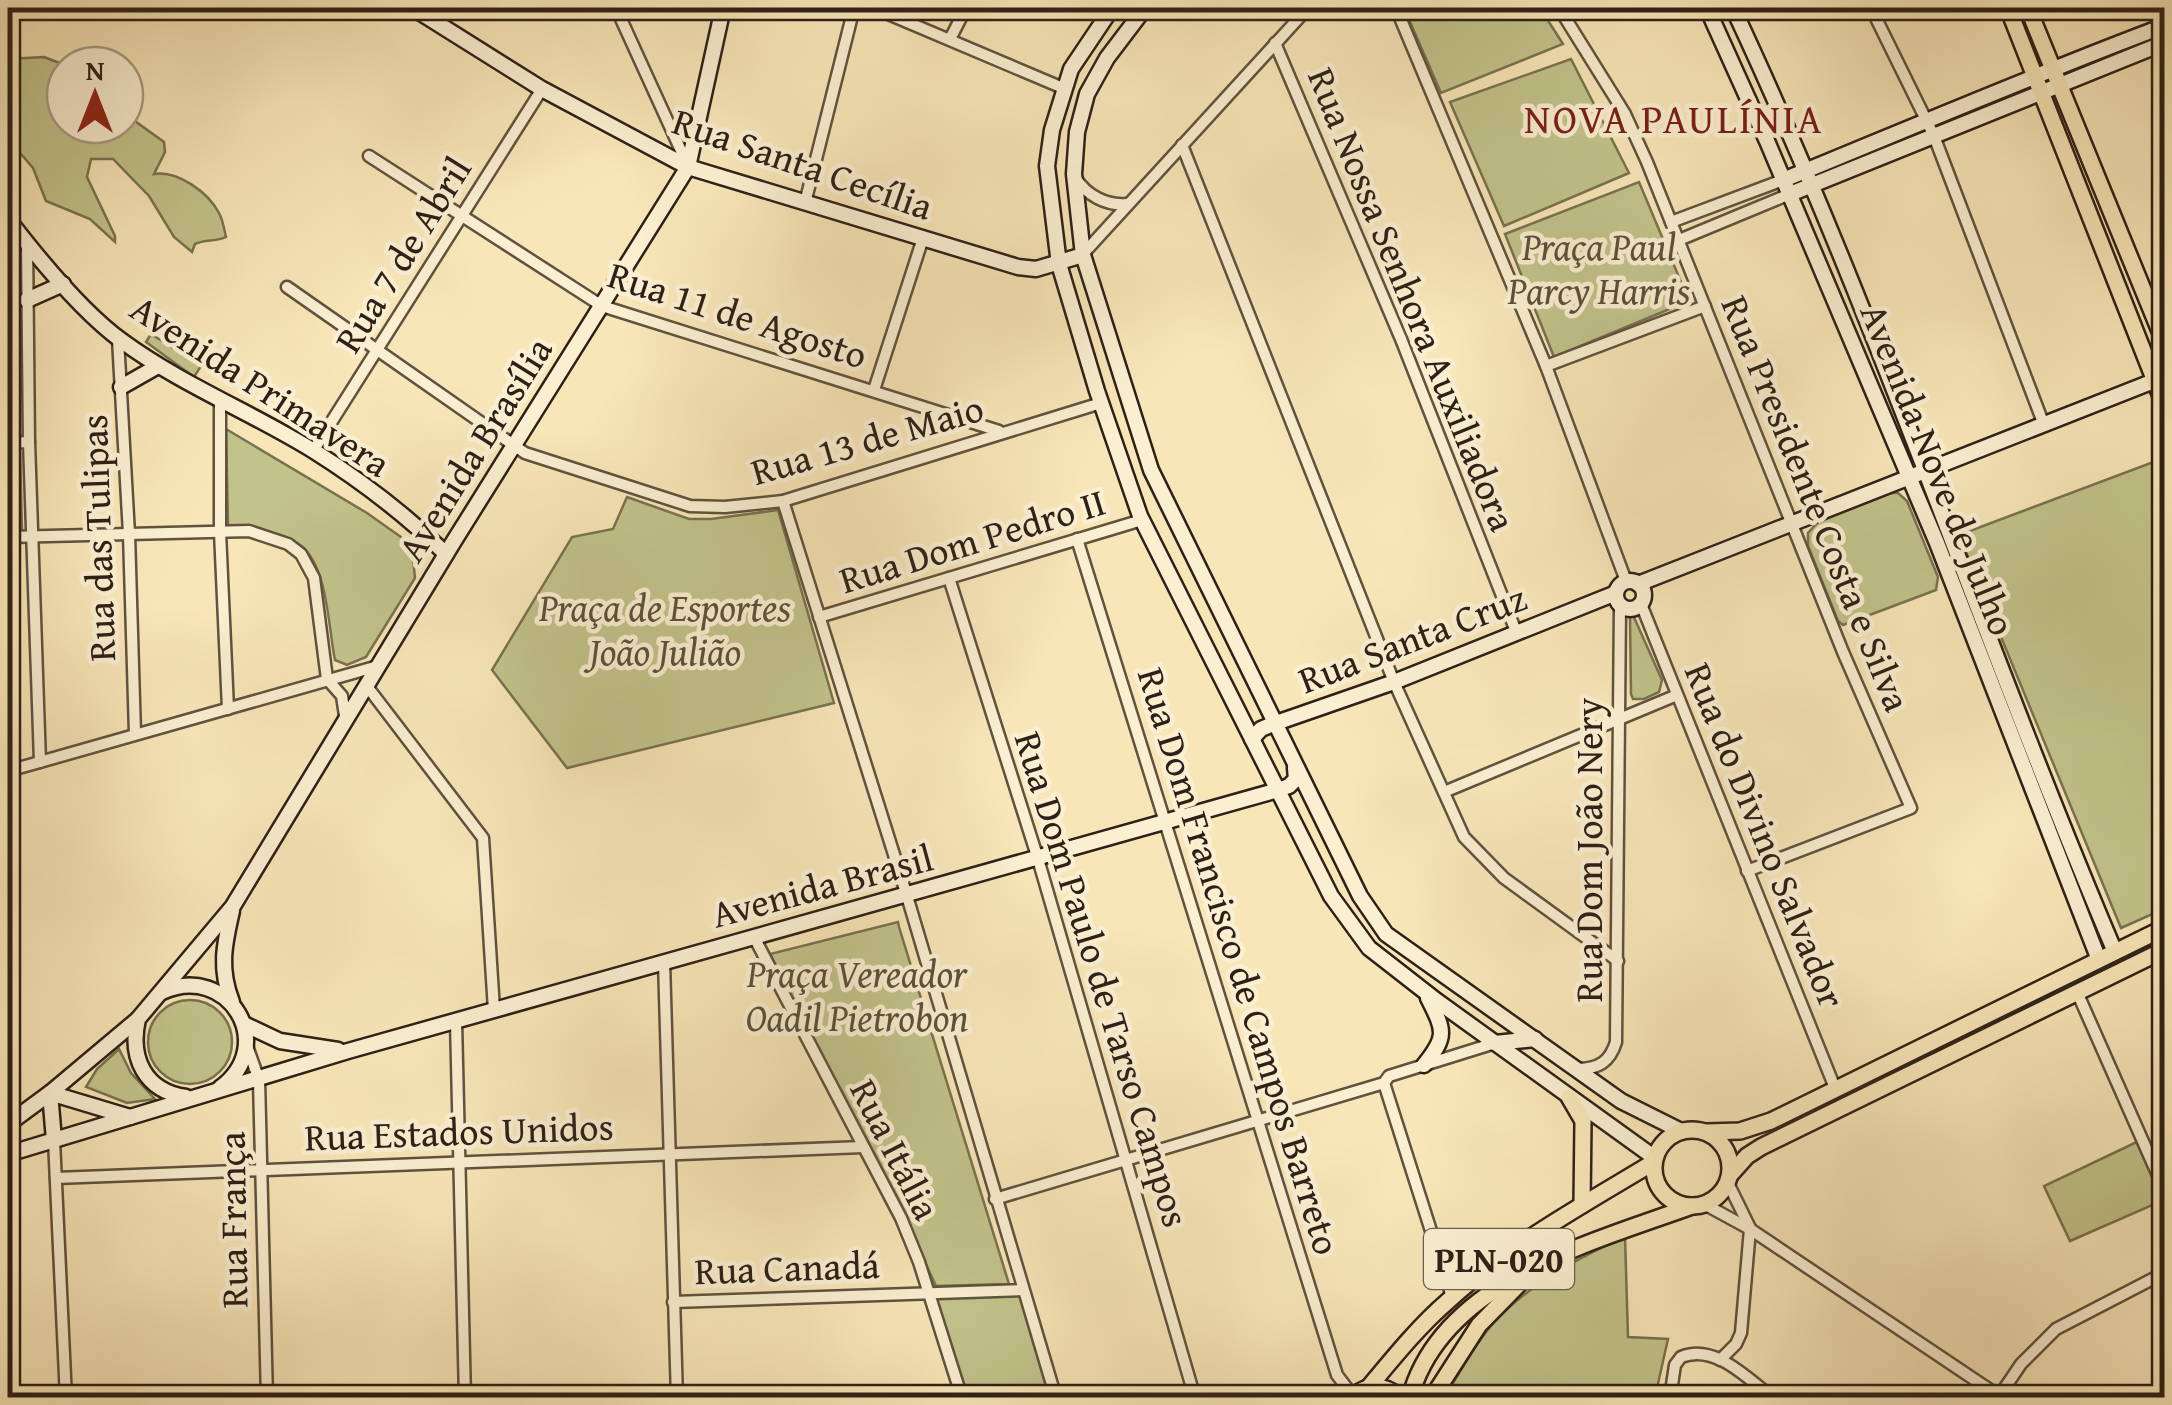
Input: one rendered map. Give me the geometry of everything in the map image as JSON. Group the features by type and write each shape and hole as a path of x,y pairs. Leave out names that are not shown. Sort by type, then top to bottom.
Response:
{"main road":[{"path":"2008,8 2160,379 2164,404"},
{"path":"2028,8 2164,340"},
{"path":"2164,928 1754,1128 1681,1131 1660,1146 1654,1160 1659,1188 1679,1204 1698,1205 1722,1193 1729,1179 1761,1146 2164,950"},
{"path":"1569,1097 1583,1121 1582,1205"},
{"path":"1708,1132 1726,1150 1729,1179"},
{"name":"PLN-020","path":"1352,1396 1370,1387 1452,1296 1509,1252 1654,1160"},
{"name":"PLN-020","path":"1410,1398 1423,1363 1452,1326 1492,1292 1541,1262 1698,1205"},
{"path":"1432,1398 1479,1325 1541,1262"},
{"path":"1370,1387 1381,1386 1402,1398"}],"street":[{"name":"Rua Santa Cecília","path":"413,8 542,90 688,167 1018,267 1036,269 1083,255"},
{"path":"616,8 688,167"},
{"name":"Avenida Brasília","path":"160,993 233,906 513,445 688,167 723,8"},
{"path":"805,203 854,8"},
{"path":"874,8 1064,88"},
{"path":"950,40 966,8"},
{"path":"1112,8 1100,22 1064,88 1047,166 1059,264 1142,520 1331,896 1369,948 1654,1160"},
{"path":"1145,8 1121,36 1087,94 1077,132 1074,174 1083,255 1148,462 1273,724 1355,886 1386,934 1640,1112 1681,1131"},
{"path":"1083,255 1308,8"},
{"name":"Rua do Divino Salvador","path":"1396,8 1546,366 1629,595 1677,695 1835,1088"},
{"name":"Rua Presidente Costa e Silva","path":"1559,8 1625,114 1911,808 1748,870"},
{"name":"Avenida Nove de Julho","path":"1706,8 1787,187 2024,749"},
{"name":"Avenida Nove de Julho","path":"1733,8 1810,177 1924,472 2099,960"},
{"path":"1871,8 1931,130 2044,425"},
{"path":"1100,22 1121,36"},
{"path":"1996,102 2042,92 2057,76 2164,26"},
{"name":"Rua Nossa Senhora Auxiliadora","path":"1275,43 1401,338 1516,634"},
{"path":"1679,240 1787,187 1996,102 2036,75 2057,76 2164,43"},
{"name":"Rua 7 de Abril","path":"314,451 542,90"},
{"path":"1182,145 1394,682 1464,836 1504,878 1618,961"},
{"name":"Rua 11 de Agosto","path":"369,156 602,306 1002,432"},
{"path":"1074,174 1080,186 1108,204 1128,204"},
{"path":"1672,222 1787,187"},
{"name":"Avenida Primavera","path":"8,219 63,284 118,339 220,402 314,451 446,554"},
{"path":"874,390 923,238"},
{"path":"27,244 28,442 40,762"},
{"path":"28,300 63,284"},
{"name":"Rua 13 de Maio","path":"287,287 526,454 690,506 783,502 1101,403"},
{"path":"1546,366 1705,306"},
{"name":"Rua das Tulipas","path":"118,339 135,734"},
{"path":"121,387 158,366"},
{"path":"1629,595 1677,570 2160,379"},
{"path":"220,402 220,532 228,708"},
{"path":"8,443 28,442"},
{"path":"1116,449 1143,445"},
{"path":"1126,478 1148,462"},
{"path":"783,502 1056,1398"},
{"name":"Rua Dom Pedro II","path":"819,617 1142,520"},
{"path":"8,537 249,531 288,544 309,566 318,591 327,680 342,696 346,707 344,722"},
{"name":"Rua Dom Francisco de Campos Barreto","path":"1077,540 1337,1375 1352,1396"},
{"name":"Rua Dom Paulo de Tarso Campos","path":"949,578 1038,859 1195,1398"},
{"name":"Rua Santa Cruz","path":"1252,739 1273,724 1394,682 1598,601 1629,595"},
{"name":"Rua Dom João Nery","path":"1576,1069 1598,1066 1613,1052 1617,1028 1619,721 1629,595"},
{"path":"1192,619 1217,606"},
{"path":"8,771 378,666"},
{"path":"366,685 484,838 494,1010"},
{"path":"1444,792 1677,695"},
{"path":"1278,790 1296,779 1294,764"},
{"name":"Avenida Brasil","path":"8,1154 348,1050 1278,790"},
{"name":"Avenida Nove de Julho","path":"2052,822 2115,952"},
{"path":"1331,896 1355,886"},
{"name":"Avenida Brasília","path":"233,906 222,950 224,982 233,1005"},
{"name":"Rua Itália","path":"754,937 901,1218 962,1398"},
{"path":"664,962 677,1398"},
{"path":"8,1124 50,1094 138,1019 160,993 172,988 199,986 224,996 244,1024 246,1044 236,1074 211,1093"},
{"path":"2077,992 2164,1190"},
{"path":"1424,1065 1440,1044 1443,1028 1426,993"},
{"path":"138,1019 135,1056 143,1073 173,1095 192,1097"},
{"path":"456,1021 465,1398"},
{"name":"Avenida Brasil","path":"244,1024 280,1042 348,1050"},
{"path":"995,1199 1384,1083 1388,1076 1495,1044 1538,1041"},
{"path":"1520,1062 1538,1041"},
{"name":"Rua França","path":"246,1044 259,1080 267,1398"},
{"path":"1384,1083 1452,1296"},
{"path":"50,1094 131,1117"},
{"path":"50,1094 66,1398"},
{"name":"Rua Estados Unidos","path":"56,1178 863,1147"},
{"path":"1720,1360 1741,1333 1750,1229 1729,1179"},
{"path":"1698,1205 1750,1229 2000,1397 2021,1364 2056,1329 2164,1274"},
{"name":"Rua Canadá","path":"673,1302 1023,1290"},
{"path":"1670,1398 1675,1366 1682,1357 1700,1353 1720,1360 1773,1398"}],"green space":[{"path":"1404,8 1540,8 1563,44 1441,93"},
{"path":"45,57 45,145 145,145 145,128 164,142 165,152 154,174 172,175 200,190 219,213 226,237 195,244 192,252 174,237 149,196 113,159 91,159 87,177 115,242 90,219 46,201 33,168 8,139 8,59"},
{"path":"1571,59 1629,173 1504,226 1450,102"},
{"name":"Praça Paul Parcy Harris","path":"1639,182 1689,301 1554,357 1505,234"},
{"path":"151,334 201,366 194,377 146,342"},
{"path":"226,429 401,537 413,559 415,578 366,657 347,665 335,660 321,579 307,552 281,535 228,525"},
{"path":"8,451 20,451 22,529 8,529"},
{"path":"2164,458 2164,909 2121,928 1959,535"},
{"path":"1888,493 1898,493 1907,501 1938,577 1936,590 1843,625 1808,546 1808,533 1818,522"},
{"name":"Praça de Esportes João Julião","path":"627,497 689,519 778,510 834,703 567,768 492,670 572,537 613,529"},
{"path":"1633,615 1662,680 1659,692 1644,699 1633,699 1631,694"},
{"name":"Praça Vereador Oadil Pietrobon","path":"898,922 1009,1284 936,1286 770,954"},
{"path":"190,1000 206,1003 220,1012 229,1026 229,1058 220,1072 206,1081 190,1084 174,1081 160,1072 151,1058 148,1042 151,1026 160,1012 174,1003"},
{"path":"119,1049 131,1073 155,1099 127,1103 86,1087 97,1069"},
{"path":"2141,1140 2164,1189 2164,1200 2070,1241 2044,1186"},
{"path":"1625,1236 1628,1337 1668,1339 1655,1397 1444,1398 1478,1343 1505,1311 1553,1274"},
{"path":"1020,1295 1052,1397 967,1397 934,1296"}],"district":[{"name":"NOVA PAULÍNIA","path":"1674,118"}]}
